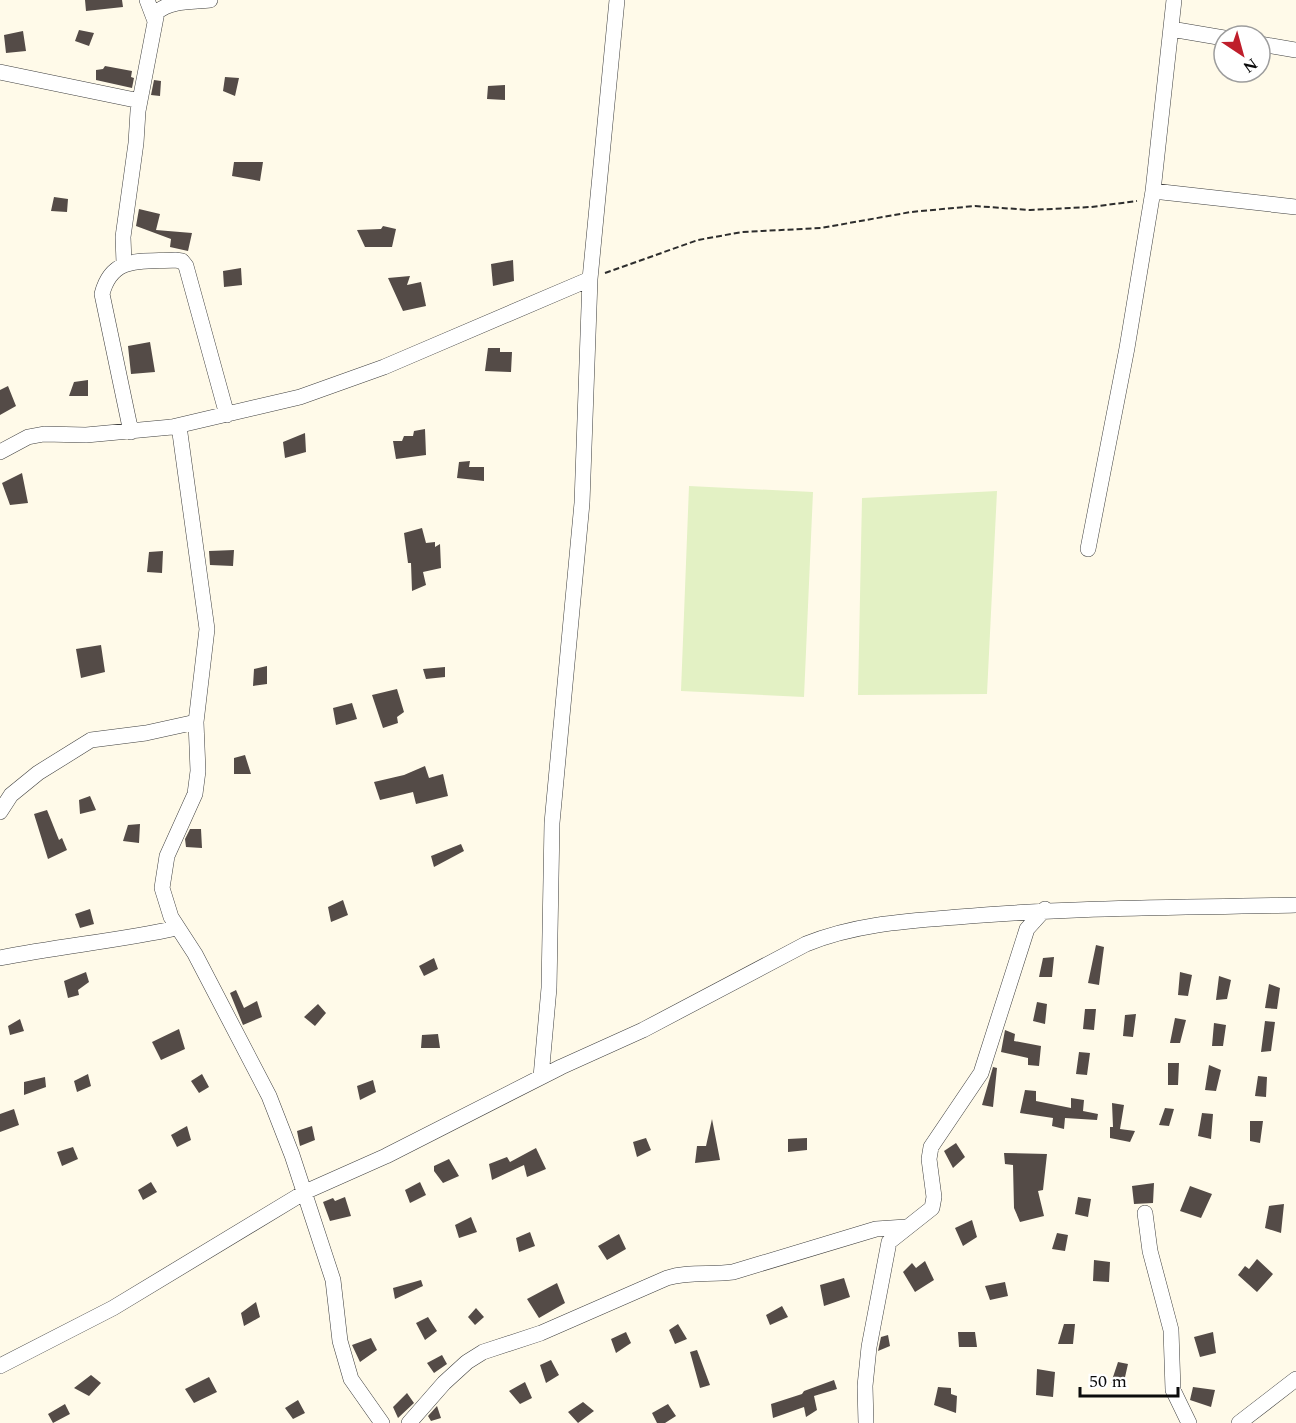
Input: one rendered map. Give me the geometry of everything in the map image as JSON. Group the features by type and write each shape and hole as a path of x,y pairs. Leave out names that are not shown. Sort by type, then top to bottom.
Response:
{"street":[{"path":"147,0 155,21"},
{"path":"124,263 123,237 140,100 157,12 163,7 210,0"},
{"path":"542,1077 549,988 552,823 582,503 590,279 616,0"},
{"path":"1088,549 1127,348 1152,196 1174,0"},
{"path":"1171,28 1212,36"},
{"path":"1272,46 1296,50"},
{"path":"0,72 140,100"},
{"path":"1152,196 1296,207"},
{"path":"130,432 102,294 106,280 116,268 124,263 175,260 182,261 186,266 227,415"},
{"path":"0,452 28,437 44,434 130,432 179,426 300,397 384,367 590,279"},
{"path":"179,426 207,629 196,722 198,771 195,794 167,856 162,888 177,928 195,954 268,1096 304,1192 333,1280 340,1341 346,1365 351,1379 382,1423"},
{"path":"0,812 11,795 38,773 92,740 146,733 196,722"},
{"path":"0,1366 113,1308 304,1192 386,1156 542,1077 643,1030 806,944 832,933 873,925 1045,909 1296,905"},
{"path":"866,1423 864,1386 869,1347 890,1242 932,1208 934,1197 929,1159 931,1147 987,1061 1027,929 1045,909"},
{"path":"0,958 41,950 118,941 177,928"},
{"path":"1145,1213 1150,1251 1171,1330 1173,1390 1189,1423"},
{"path":"409,1423 444,1383 467,1362 483,1352 541,1333 667,1278 681,1274 709,1275 733,1272 876,1229 906,1227"},
{"path":"1239,1423 1296,1379"}],"path":[{"path":"590,279 698,240 742,232 821,228 911,212 975,206 1030,210 1152,196"}],"green space":[{"path":"689,486 813,492 804,697 681,691"},
{"path":"997,491 987,694 858,695 862,498"}],"building":[{"path":"85,0 122,0 123,7 86,11"},
{"path":"79,30 94,33 89,46 75,41"},
{"path":"23,31 26,51 6,53 4,35"},
{"path":"105,66 132,71 131,77 134,78 132,88 96,80 96,70 103,69"},
{"path":"225,77 239,78 235,96 223,91"},
{"path":"154,80 161,81 160,96 151,95"},
{"path":"505,85 505,100 487,99 488,86"},
{"path":"234,162 263,162 260,181 232,176"},
{"path":"54,197 68,199 67,212 51,211"},
{"path":"139,209 160,214 156,230 192,233 188,251 170,247 171,239 136,226"},
{"path":"383,226 396,229 392,247 365,247 357,230 381,229"},
{"path":"513,260 514,281 493,286 491,264"},
{"path":"241,268 242,285 224,287 223,271"},
{"path":"410,276 407,285 421,282 426,306 403,311 388,278"},
{"path":"150,342 155,372 131,374 128,346"},
{"path":"488,348 500,348 500,352 512,352 511,372 485,371"},
{"path":"88,380 88,396 69,396 74,382"},
{"path":"8,386 16,406 0,415 0,390"},
{"path":"425,429 426,455 396,459 393,441 402,441 404,436 413,436 414,431"},
{"path":"305,433 306,452 285,458 283,442"},
{"path":"470,461 469,467 484,467 484,481 457,478 459,462"},
{"path":"22,473 28,503 10,505 2,483"},
{"path":"422,528 426,543 435,542 435,547 440,544 441,568 423,572 426,585 412,591 411,563 408,563 404,533"},
{"path":"234,550 233,566 210,565 209,551"},
{"path":"163,551 162,573 147,572 149,552"},
{"path":"101,645 105,672 81,678 76,649"},
{"path":"267,666 267,684 253,686 254,669"},
{"path":"445,667 445,677 426,679 423,669"},
{"path":"397,689 404,712 397,717 398,723 383,728 372,695"},
{"path":"352,703 357,719 336,725 333,708"},
{"path":"245,755 251,774 234,774 234,758"},
{"path":"425,766 429,778 443,774 448,796 416,804 413,792 380,800 374,782 404,775"},
{"path":"90,796 96,810 80,814 79,800"},
{"path":"47,810 59,840 62,838 67,850 48,859 34,814"},
{"path":"140,824 139,843 123,841 128,825"},
{"path":"190,829 201,829 202,848 186,847 185,839"},
{"path":"461,844 464,851 434,867 431,856"},
{"path":"343,900 348,915 331,922 328,907"},
{"path":"90,909 94,924 80,928 75,914"},
{"path":"1096,945 1104,947 1099,985 1088,983"},
{"path":"1054,957 1052,977 1039,977 1043,958"},
{"path":"434,958 438,969 424,976 419,966"},
{"path":"86,972 89,982 78,990 79,995 68,998 64,981"},
{"path":"1180,972 1192,975 1188,996 1178,995"},
{"path":"1219,976 1231,980 1227,999 1216,1000"},
{"path":"1269,984 1280,988 1277,1009 1265,1008"},
{"path":"236,990 244,1008 257,1001 262,1017 243,1025 230,993"},
{"path":"1037,1002 1047,1004 1045,1024 1033,1021"},
{"path":"318,1004 326,1013 315,1026 304,1017"},
{"path":"1085,1009 1096,1009 1094,1030 1083,1029"},
{"path":"1136,1014 1133,1037 1123,1036 1125,1015"},
{"path":"1175,1018 1186,1020 1180,1043 1170,1043"},
{"path":"20,1019 24,1031 10,1035 8,1026"},
{"path":"1265,1021 1275,1022 1271,1051 1261,1052"},
{"path":"1214,1023 1226,1025 1223,1046 1212,1046"},
{"path":"179,1029 185,1049 161,1060 152,1042"},
{"path":"1005,1030 1015,1034 1014,1041 1041,1046 1039,1066 1028,1065 1028,1058 1001,1052"},
{"path":"438,1034 440,1048 421,1048 422,1035"},
{"path":"1079,1052 1090,1053 1087,1075 1076,1074"},
{"path":"1168,1063 1179,1063 1178,1085 1168,1085"},
{"path":"1209,1065 1221,1070 1216,1091 1205,1090"},
{"path":"993,1067 997,1068 993,1107 982,1105"},
{"path":"88,1074 91,1086 77,1092 74,1081"},
{"path":"202,1074 209,1087 199,1093 191,1081"},
{"path":"1258,1076 1267,1077 1266,1097 1255,1096"},
{"path":"45,1077 46,1087 24,1095 24,1082"},
{"path":"373,1080 376,1092 360,1100 357,1086"},
{"path":"1025,1090 1036,1091 1036,1101 1071,1108 1071,1098 1084,1100 1083,1111 1098,1114 1097,1120 1065,1118 1064,1129 1052,1126 1053,1118 1020,1113"},
{"path":"1112,1103 1124,1105 1120,1129 1135,1131 1130,1142 1110,1138 1110,1127 1113,1127"},
{"path":"1165,1108 1174,1109 1169,1126 1159,1125"},
{"path":"14,1109 19,1125 0,1132 0,1114"},
{"path":"1202,1113 1213,1114 1211,1139 1198,1136"},
{"path":"712,1119 720,1160 695,1163 697,1146 706,1146"},
{"path":"1250,1121 1263,1121 1260,1143 1250,1141"},
{"path":"187,1126 191,1140 177,1147 171,1135"},
{"path":"312,1126 315,1140 300,1146 297,1131"},
{"path":"646,1138 651,1150 637,1157 633,1142"},
{"path":"807,1138 807,1150 788,1152 788,1139"},
{"path":"956,1143 965,1157 953,1168 944,1151"},
{"path":"73,1147 78,1159 62,1166 57,1152"},
{"path":"536,1148 546,1169 527,1177 524,1165 492,1180 489,1164 507,1157 510,1162"},
{"path":"1004,1153 1047,1154 1043,1190 1038,1191 1044,1216 1020,1222 1014,1208 1013,1165 1005,1164"},
{"path":"449,1159 459,1176 443,1183 434,1171 434,1166"},
{"path":"151,1182 157,1192 143,1200 138,1190"},
{"path":"420,1182 426,1195 410,1203 405,1190"},
{"path":"1154,1183 1153,1203 1134,1204 1132,1186"},
{"path":"1190,1186 1212,1194 1201,1218 1180,1211"},
{"path":"345,1197 351,1216 330,1221 323,1202"},
{"path":"1078,1197 1091,1199 1088,1217 1075,1214"},
{"path":"1284,1204 1281,1233 1265,1228 1269,1206"},
{"path":"471,1217 477,1232 459,1238 455,1225"},
{"path":"972,1220 977,1237 963,1246 955,1228"},
{"path":"530,1232 535,1246 519,1252 516,1238"},
{"path":"1057,1233 1068,1235 1065,1251 1052,1249"},
{"path":"619,1234 626,1249 607,1260 598,1246"},
{"path":"1257,1259 1273,1274 1257,1292 1238,1275 1245,1266 1249,1269"},
{"path":"1094,1260 1110,1262 1109,1282 1093,1281"},
{"path":"925,1261 934,1280 915,1292 903,1272 912,1263 916,1268"},
{"path":"844,1278 850,1297 824,1306 820,1285"},
{"path":"421,1280 423,1286 395,1299 393,1288"},
{"path":"1005,1282 1008,1296 990,1300 985,1286"},
{"path":"557,1283 565,1303 539,1318 527,1299"},
{"path":"256,1302 260,1317 244,1326 241,1313"},
{"path":"782,1306 788,1317 770,1325 766,1315"},
{"path":"476,1308 484,1317 475,1325 468,1317"},
{"path":"428,1317 437,1331 425,1340 416,1323"},
{"path":"678,1324 687,1339 675,1344 669,1330"},
{"path":"1064,1324 1075,1324 1073,1344 1058,1344"},
{"path":"626,1332 631,1343 616,1353 611,1339"},
{"path":"958,1332 975,1332 977,1347 959,1347"},
{"path":"1213,1332 1216,1353 1200,1357 1194,1337"},
{"path":"888,1335 890,1346 878,1351 881,1337"},
{"path":"371,1338 377,1350 360,1362 352,1345"},
{"path":"697,1350 710,1385 700,1388 690,1352"},
{"path":"442,1355 447,1364 434,1373 427,1363"},
{"path":"551,1360 559,1375 546,1383 540,1365"},
{"path":"1118,1362 1128,1364 1123,1386 1111,1383"},
{"path":"1037,1369 1055,1372 1053,1397 1036,1395"},
{"path":"91,1375 101,1383 89,1396 74,1388"},
{"path":"209,1377 217,1392 194,1403 185,1389"},
{"path":"834,1380 837,1389 814,1396 817,1410 806,1417 804,1407 773,1418 771,1404"},
{"path":"525,1382 532,1398 520,1404 509,1391"},
{"path":"938,1387 951,1388 951,1394 957,1396 956,1413 934,1405"},
{"path":"1193,1387 1215,1390 1211,1407 1190,1400"},
{"path":"407,1393 414,1403 398,1418 393,1407"},
{"path":"298,1400 305,1413 293,1419 285,1408"},
{"path":"583,1402 594,1411 578,1423 568,1412"},
{"path":"65,1404 70,1414 53,1423 48,1414"},
{"path":"668,1404 676,1416 665,1423 657,1423 652,1413"},
{"path":"437,1406 441,1418 431,1421 428,1416"}]}
